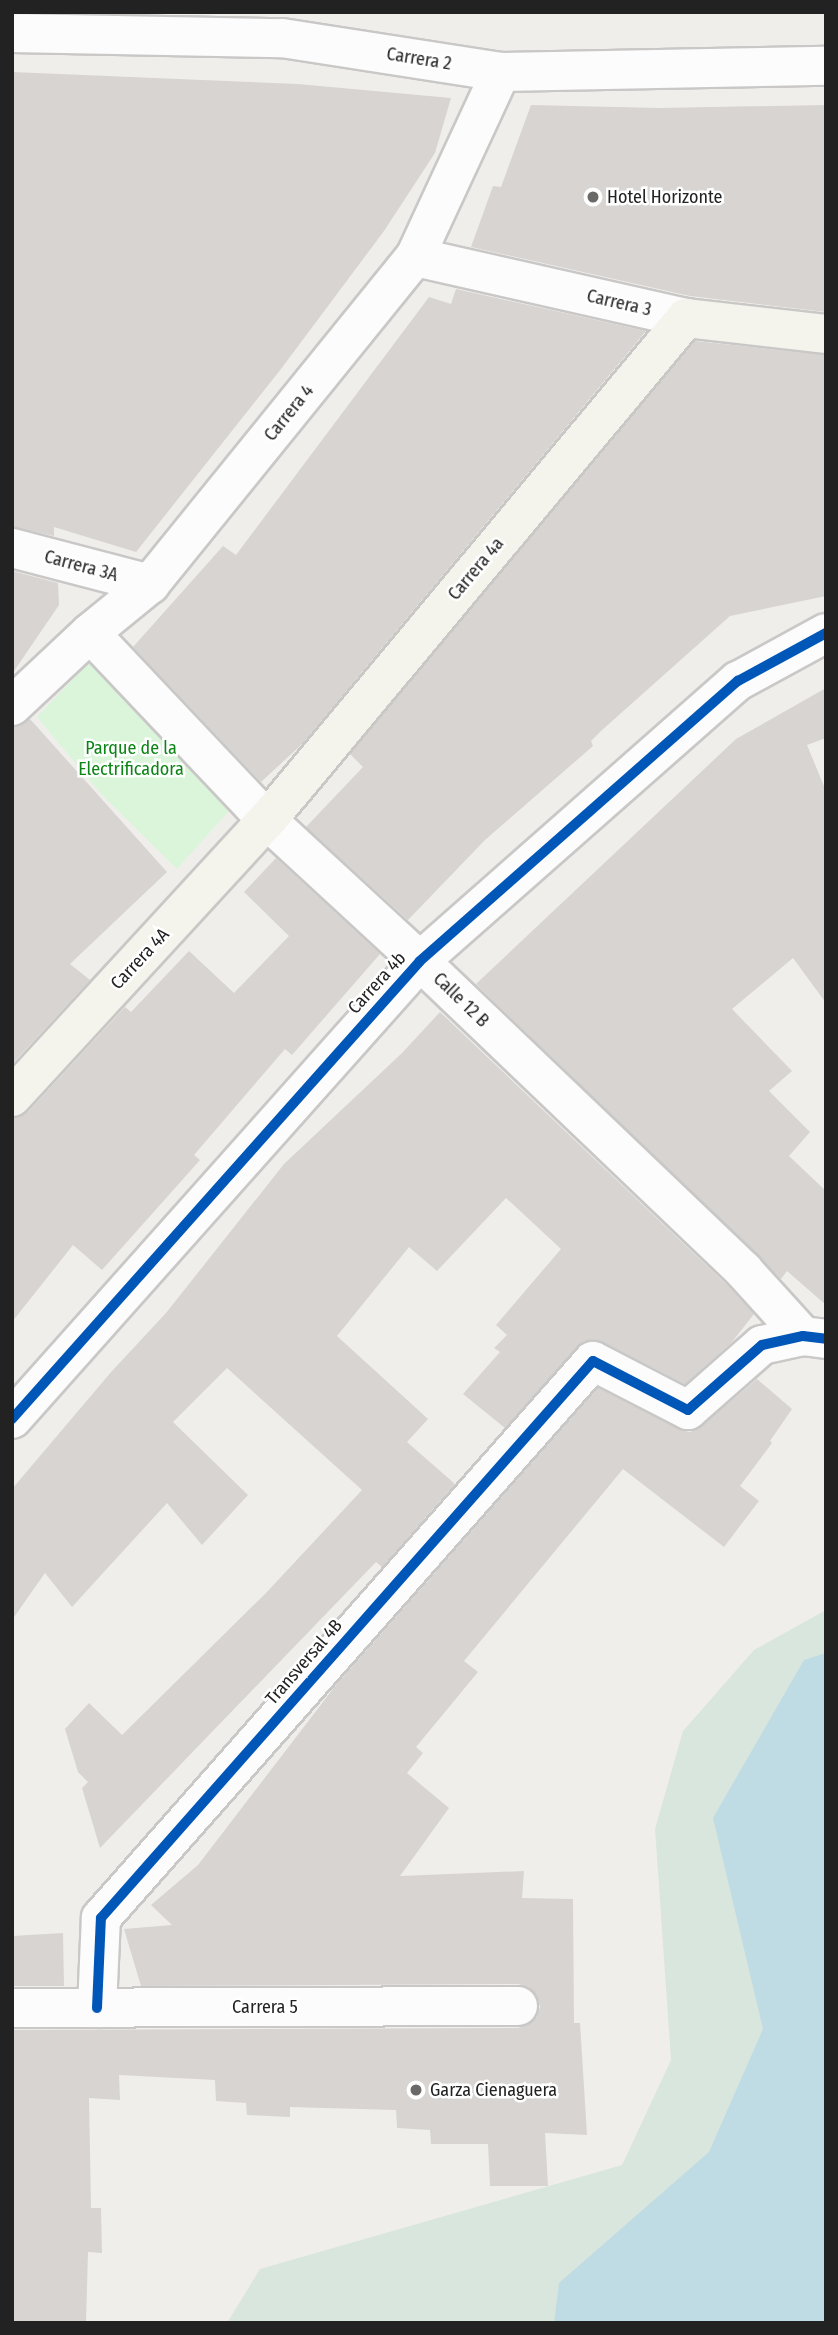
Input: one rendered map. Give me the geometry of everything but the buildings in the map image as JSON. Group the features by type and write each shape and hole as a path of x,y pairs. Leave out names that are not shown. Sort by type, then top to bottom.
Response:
{"street":[{"name":"Carrera 2","path":"12,33 282,38 501,72 826,66"},
{"name":"Carrera 4","path":"13,705 90,634 150,584 415,257 501,72"},
{"name":"Carrera 3","path":"415,257 686,318 826,334"},
{"name":"Carrera 4a","path":"267,820 686,318"},
{"name":"Carrera 3A","path":"12,548 150,584"},
{"name":"Calle 12 B","path":"90,634 267,820 420,961 814,1338"},
{"name":"Carrera 4b","path":"12,1419 420,961 738,681 826,634"},
{"name":"Carrera 4A","path":"12,1097 267,820"},
{"name":"Transversal 4B","path":"97,2008 102,1917 593,1361 688,1410 762,1345 814,1338"},
{"name":"Carrera 5","path":"12,2008 518,2006"}],"shaded area":[{"path":"826,1610 826,2323 227,2323 260,2269 622,2165 671,2060 655,1829 683,1731 754,1650"}],"green space":[{"name":"Parque de la Electrificadora","path":"97,654 236,803 177,869 102,795 37,717"}],"water":[{"path":"826,1653 826,2323 554,2323 559,2283 709,2152 763,2029 713,1818 804,1660"}],"cycle path":[{"path":"12,1419 420,961 738,681 826,633"},
{"path":"97,2008 101,1918 593,1361 688,1410 762,1345 803,1336 826,1339"}],"place":[{"name":"Hotel Horizonte","path":"593,197"},
{"name":"Garza Cienaguera","path":"416,2090"}]}
